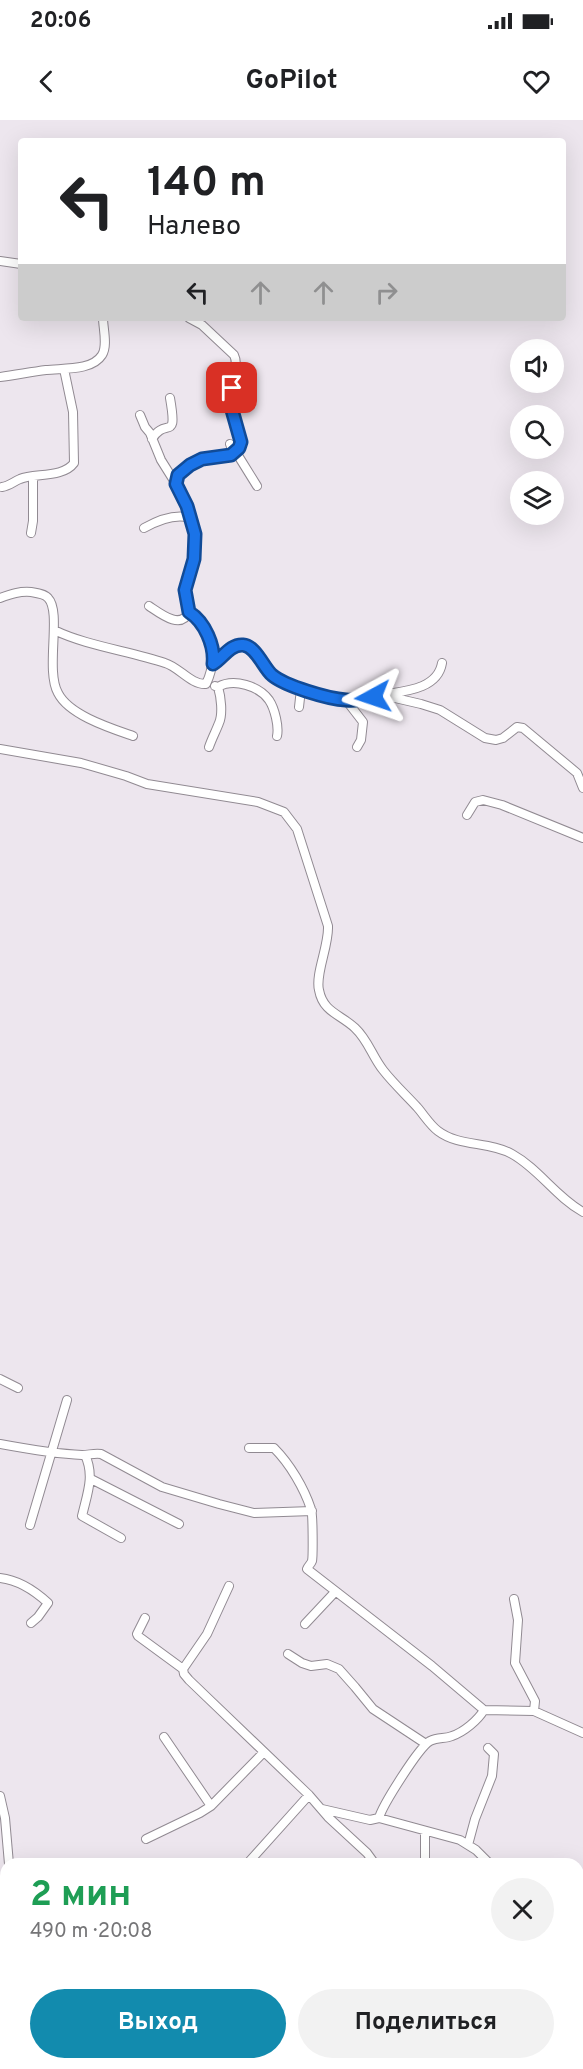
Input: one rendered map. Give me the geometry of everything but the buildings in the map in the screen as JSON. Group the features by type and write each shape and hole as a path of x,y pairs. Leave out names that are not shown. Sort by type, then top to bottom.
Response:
{"street":[{"path":"0,261 18,263"},
{"path":"0,377 94,363 109,350 104,321"},
{"path":"195,321 202,325 234,356 237,362 232,388 232,410 241,442 234,454"},
{"path":"2,487 10,486 19,480 62,471 74,463 73,412 64,369"},
{"path":"152,439 161,430 170,429 172,426 174,418 170,398"},
{"path":"140,415 161,460 176,484 191,518 195,534 194,559 185,595 189,612 205,630 213,650 213,664 206,684"},
{"path":"230,444 234,454 239,457 257,486"},
{"path":"176,484 178,475 183,470 202,459 234,454"},
{"path":"31,532 33,477"},
{"path":"144,528 161,519 191,518"},
{"path":"0,598 18,592 36,593 48,597 52,603 54,630 52,668 55,687 62,700 93,721 133,736"},
{"path":"149,606 166,617 180,621 184,620 189,612"},
{"path":"54,630 169,664 196,682 211,683 218,687"},
{"path":"213,664 234,647 245,645 272,675 282,682 346,700 364,699 428,684 441,669 442,663"},
{"path":"218,687 237,682 248,686 269,700 276,721 277,736"},
{"path":"209,747 212,735 220,721 218,687"},
{"path":"299,707 301,689"},
{"path":"382,695 440,710 485,738 496,740 503,738 517,727 523,728 577,772 583,788"},
{"path":"346,700 363,722 361,740 357,747"},
{"path":"0,749 81,763 147,784 258,802 284,812 297,829 328,926 327,942 318,977 318,988 327,1010 356,1029 382,1069 438,1131 451,1139 492,1146 513,1155 583,1212"},
{"path":"467,815 475,802 483,800 502,805 583,838"},
{"path":"0,1379 18,1388"},
{"path":"30,1525 67,1400"},
{"path":"0,1444 52,1452 101,1454 162,1488 254,1513 312,1511"},
{"path":"249,1448 274,1448 301,1487 312,1511 313,1551 312,1560 307,1569 432,1666 484,1710 534,1711 583,1733"},
{"path":"86,1455 90,1465 91,1479 82,1516 121,1538"},
{"path":"91,1479 179,1524"},
{"path":"0,1578 32,1590 48,1603 31,1623"},
{"path":"183,1669 207,1634 229,1587"},
{"path":"305,1624 335,1592"},
{"path":"514,1599 518,1620 515,1664 535,1701 534,1711"},
{"path":"145,1618 138,1636 183,1669 189,1680 309,1795 328,1817 371,1858"},
{"path":"288,1654 311,1666 327,1664 339,1669 356,1686 373,1709 426,1744"},
{"path":"379,1818 393,1791 426,1744 439,1737 451,1737 471,1724 484,1710"},
{"path":"164,1737 211,1806"},
{"path":"468,1845 492,1776 494,1754 488,1748"},
{"path":"146,1839 211,1806 263,1753"},
{"path":"252,1858 309,1795"},
{"path":"0,1796 5,1818 8,1858"},
{"path":"322,1809 370,1820 379,1818 439,1833 468,1845 483,1858"},
{"path":"425,1831 425,1858"}],"route":[{"path":"232,388 232,410 241,442 239,448 234,454 202,459 190,465 178,475 176,484 187,506 195,534 194,559 185,590 189,612 205,630 213,650 213,664 234,647 245,645 272,675 282,682 303,690 346,700 373,697"}]}
